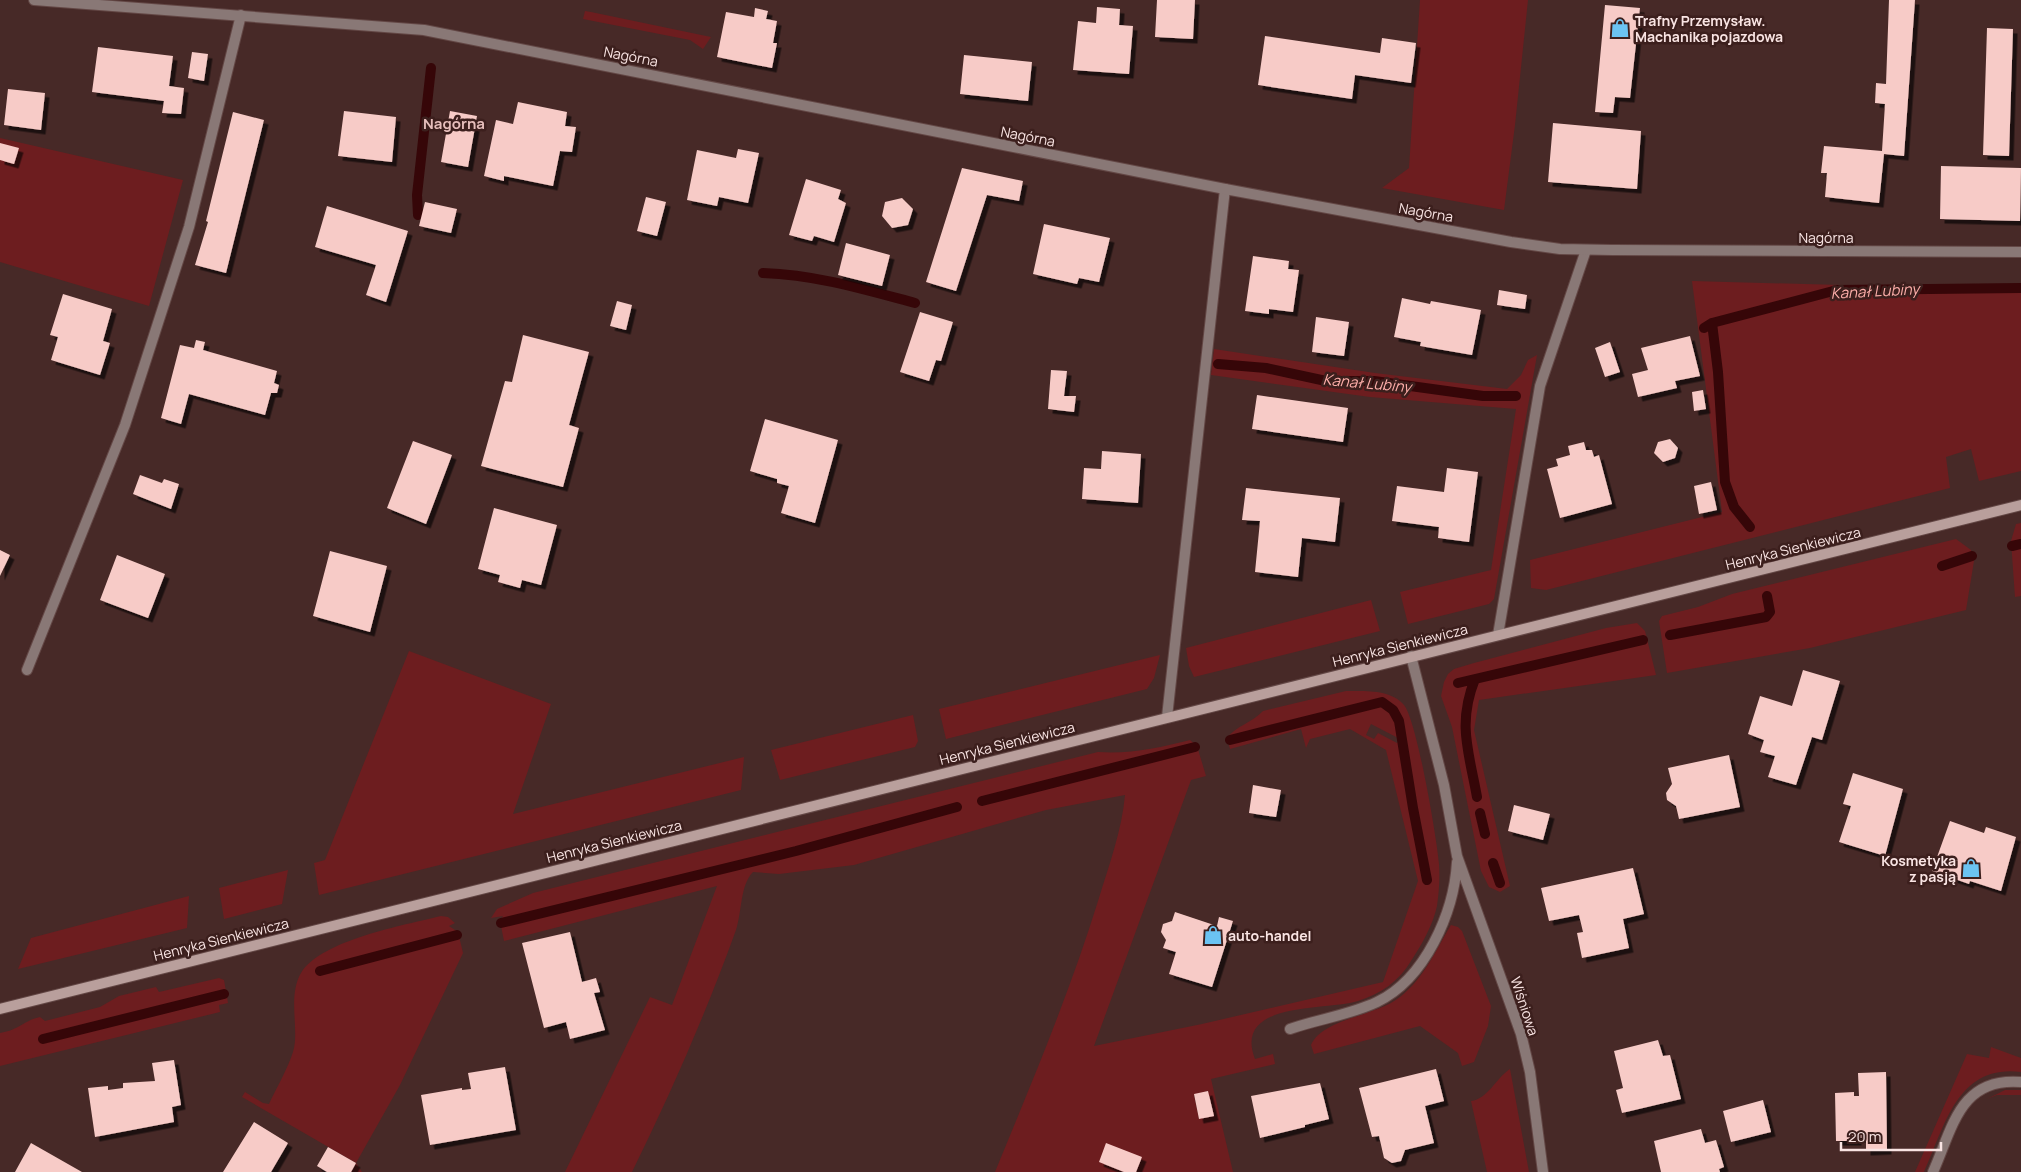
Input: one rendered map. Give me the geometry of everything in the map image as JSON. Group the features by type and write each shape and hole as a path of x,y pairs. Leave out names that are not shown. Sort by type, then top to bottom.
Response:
{"street":[{"name":"Nagórna","path":"34,0 386,26 457,36 1225,190 1511,242 1560,249 2021,252"},
{"path":"27,670 125,425 189,227 242,15"},
{"path":"1167,717 1225,190"},
{"path":"1498,635 1540,386 1586,250"},
{"name":"Henryka Sienkiewicza","path":"0,1009 2021,505"},
{"name":"Wiśniowa","path":"1411,656 1444,785 1457,856 1521,1034 1530,1072 1543,1172"},
{"name":"Wiśniowa","path":"1290,1028 1376,1002 1399,989 1410,978 1427,951 1444,916 1456,873 1457,856"},
{"path":"1933,1172 1956,1116 1972,1095 1996,1082 2021,1082"}],"shaded area":[{"path":"1420,0 1528,0 1504,210 1382,188 1409,168"},
{"path":"585,11 711,37 703,49 690,40 583,19"},
{"path":"0,138 183,180 149,306 0,262"},
{"path":"1692,281 2021,290 2021,471 1979,481 1971,449 1946,457 1950,488 1546,590 1531,588 1530,560 1722,512"},
{"path":"1214,349 1375,373 1507,389 1521,375 1528,360 1537,355 1494,599 1489,604 1408,624 1400,592 1491,570 1516,409 1370,397 1211,375"},
{"path":"2021,523 2021,596 2015,597 2011,541 2016,524"},
{"path":"1956,539 1971,550 1974,561 1966,610 1810,648 1667,673 1659,621 1662,616 1698,607 1732,594"},
{"path":"1371,600 1380,631 1194,677 1189,666 1186,648"},
{"path":"1637,623 1645,631 1656,675 1479,700 1474,730 1510,886 1500,892 1489,887 1481,871 1452,727 1441,696 1448,674 1454,669 1474,663 1606,628"},
{"path":"409,651 551,704 513,814 744,757 741,790 319,895 314,863 325,860"},
{"path":"1160,655 1154,678 1147,689 946,739 939,709"},
{"path":"1346,691 1377,692 1399,700 1409,715 1415,733 1426,781 1437,851 1439,885 1437,906 1430,927 1411,961 1395,981 1382,991 1358,1001 1306,1008 1270,1017 1257,1026 1252,1040 1255,1059 1273,1054 1275,1064 1211,1079 1233,1172 995,1172 1076,968 1115,847 1125,795 1046,810 854,865 779,874 753,872 743,891 736,930 713,992 674,1083 632,1172 565,1172 650,997 672,1005 717,886 504,941 500,921 503,916 491,918 497,909 533,893 1098,752 1145,750 1190,740 1197,746 1206,776 1191,780 1094,1046 1202,1024 1383,982 1418,881 1386,750 1350,729 1310,739 1306,748 1301,729 1230,749 1227,738 1235,730 1263,711","holes":["1371,724 1400,739 1397,743 1378,733 1374,739 1366,735","1208,1091 1199,1119 1194,1095"]},
{"path":"913,715 918,741 915,747 780,780 771,750"},
{"path":"288,870 282,904 224,919 219,888"},
{"path":"189,896 187,928 18,969 31,938"},
{"path":"441,916 448,917 455,923 449,926 458,932 463,953 400,1085 356,1163 242,1097 245,1092 263,1103 269,1104 293,1052 295,1043 295,992 301,973 311,961 326,951 386,929"},
{"path":"1451,925 1458,927 1462,931 1491,1006 1488,1026 1474,1062 1462,1066 1458,1053 1420,1026 1314,1054 1311,1045 1317,1036 1327,1029 1338,1023 1378,1009 1400,997 1409,989 1429,963"},
{"path":"219,978 224,980 228,1003 219,1005 220,1012 0,1066 0,1033 12,1030 35,1018 40,1017 45,1021 100,1007 119,996 156,987 159,992"},
{"path":"1991,1047 2021,1058 2021,1072 1999,1072 1982,1078 1968,1088 1956,1102 1947,1118 1924,1172 1915,1172 1967,1054 1989,1058"},
{"path":"1510,1069 1529,1172 1487,1172 1471,1101 1487,1092"},
{"path":"2005,1090 2021,1090 2021,1095 1997,1095 1987,1099"},
{"path":"356,1163 362,1172 351,1172"}],"building":[{"path":"1157,0 1195,0 1193,39 1155,37"},
{"path":"1889,0 1915,0 1904,156 1884,154 1879,203 1825,197 1827,173 1821,173 1824,146 1882,151 1885,104 1875,103 1876,83 1886,84"},
{"path":"1605,5 1640,8 1630,98 1615,97 1613,113 1595,112"},
{"path":"1097,7 1120,9 1119,25 1133,26 1129,74 1073,70 1078,21 1096,23"},
{"path":"755,8 768,11 766,19 777,21 773,43 777,43 772,68 717,57 726,12 754,17"},
{"path":"1987,28 2013,29 2009,156 1983,155"},
{"path":"1265,36 1380,53 1382,38 1416,43 1411,83 1355,75 1352,99 1258,85"},
{"path":"98,47 173,56 169,86 184,88 181,114 162,113 164,101 92,92"},
{"path":"192,52 208,54 204,81 188,78"},
{"path":"964,55 1032,62 1028,101 960,94"},
{"path":"8,89 45,93 41,130 4,125"},
{"path":"518,102 567,112 565,126 576,127 572,152 560,151 553,186 504,176 504,181 484,176 496,120 513,124"},
{"path":"344,111 396,117 392,162 338,156"},
{"path":"450,111 477,116 468,167 441,162"},
{"path":"233,112 264,120 226,273 195,265 208,222 206,221"},
{"path":"1553,123 1641,131 1637,189 1548,182"},
{"path":"0,143 19,148 14,164 0,160"},
{"path":"738,149 759,153 748,203 719,197 717,206 687,200 697,150 736,158"},
{"path":"1941,166 2021,168 2020,221 1940,219"},
{"path":"962,168 1023,181 1019,201 987,195 956,291 926,282"},
{"path":"806,179 841,190 838,199 846,203 834,242 814,236 812,241 789,235"},
{"path":"646,197 666,202 657,236 637,231"},
{"path":"902,198 913,209 908,225 892,228 882,216 885,202"},
{"path":"425,202 457,209 451,233 419,226"},
{"path":"327,206 408,231 386,302 366,295 376,265 315,247"},
{"path":"1044,224 1110,238 1099,282 1079,278 1077,284 1033,274"},
{"path":"846,243 890,255 882,286 838,275"},
{"path":"1253,256 1289,261 1288,269 1299,270 1293,312 1269,309 1269,314 1245,311"},
{"path":"1499,290 1527,295 1525,309 1497,305"},
{"path":"63,294 112,309 103,341 110,343 100,375 51,360 58,337 50,335"},
{"path":"1402,298 1430,304 1431,301 1481,310 1472,355 1420,346 1421,342 1394,337"},
{"path":"617,301 632,305 626,330 610,326"},
{"path":"920,312 953,322 941,361 936,360 929,381 900,372"},
{"path":"1316,317 1349,322 1344,356 1312,352"},
{"path":"523,335 589,352 569,425 579,428 563,487 481,466 505,381 512,382"},
{"path":"1690,336 1700,376 1675,381 1677,388 1638,397 1632,374 1648,370 1641,348"},
{"path":"196,340 205,342 203,350 277,371 274,383 279,385 277,393 271,393 265,415 189,394 181,424 161,418 180,345 194,348"},
{"path":"1610,342 1620,372 1605,377 1595,348"},
{"path":"1051,370 1067,371 1064,396 1076,396 1074,412 1048,409"},
{"path":"1703,390 1706,409 1694,411 1692,392"},
{"path":"1257,395 1348,408 1343,442 1252,429"},
{"path":"765,419 838,440 815,523 781,513 789,486 777,483 777,479 750,471"},
{"path":"1670,439 1678,448 1675,458 1663,462 1654,453 1658,442"},
{"path":"413,441 452,455 426,524 387,508"},
{"path":"1584,442 1586,450 1592,450 1594,457 1599,455 1612,504 1560,518 1547,469 1558,466 1556,459 1570,455 1568,446"},
{"path":"1102,451 1141,454 1138,503 1082,499 1084,468 1101,469"},
{"path":"1447,468 1478,472 1469,542 1438,538 1439,527 1392,521 1397,486 1444,492"},
{"path":"140,475 162,483 164,479 179,484 171,509 133,494"},
{"path":"1711,482 1717,510 1699,514 1694,486"},
{"path":"1246,488 1340,498 1335,542 1302,538 1298,577 1255,572 1260,521 1242,520"},
{"path":"494,508 557,525 541,585 522,580 520,588 498,582 500,575 478,569"},
{"path":"0,550 10,555 0,576"},
{"path":"330,551 387,566 370,632 313,616"},
{"path":"117,555 165,574 148,618 100,600"},
{"path":"1803,670 1840,681 1822,740 1812,737 1796,785 1768,777 1775,756 1760,752 1764,740 1748,734 1760,696 1792,706"},
{"path":"1729,755 1740,807 1679,819 1676,806 1667,800 1666,793 1672,784 1668,768"},
{"path":"1853,773 1903,789 1885,856 1839,842 1851,806 1843,804"},
{"path":"1253,785 1281,790 1276,817 1249,813"},
{"path":"1514,805 1550,814 1543,840 1508,831"},
{"path":"1950,821 1984,833 1986,827 2016,837 2001,891 1970,881 1969,884 1932,871"},
{"path":"1633,868 1644,914 1623,919 1629,948 1582,958 1577,933 1583,932 1579,915 1549,921 1541,888"},
{"path":"1175,912 1217,926 1219,917 1233,921 1212,987 1169,974 1176,952 1163,948 1166,940 1161,932 1163,924 1172,921"},
{"path":"570,932 582,982 596,978 600,992 594,993 605,1030 570,1039 566,1022 544,1028 522,943"},
{"path":"1658,1040 1663,1056 1670,1055 1681,1099 1622,1113 1616,1090 1623,1088 1614,1051"},
{"path":"174,1060 181,1105 172,1107 174,1122 95,1137 88,1088 108,1086 108,1090 123,1088 123,1083 155,1081 152,1063"},
{"path":"505,1067 516,1130 430,1145 421,1095 462,1088 462,1090 471,1089 468,1073"},
{"path":"1436,1069 1444,1101 1425,1106 1434,1143 1405,1150 1401,1161 1392,1163 1384,1158 1379,1136 1372,1137 1359,1088"},
{"path":"1886,1072 1887,1150 1866,1151 1866,1138 1857,1138 1857,1141 1836,1141 1835,1093 1854,1092 1854,1096 1859,1096 1858,1073"},
{"path":"1320,1083 1329,1119 1260,1138 1251,1096"},
{"path":"1208,1091 1214,1116 1199,1119 1194,1094"},
{"path":"1763,1100 1771,1132 1731,1142 1723,1111"},
{"path":"254,1122 288,1143 271,1172 223,1172"},
{"path":"1701,1129 1705,1143 1716,1140 1724,1167 1719,1169 1720,1172 1661,1172 1654,1141"},
{"path":"31,1143 82,1172 15,1172"},
{"path":"1106,1143 1142,1157 1136,1172 1124,1172 1099,1162"},
{"path":"328,1147 356,1163 351,1172 327,1172 317,1166"}],"waterway":[{"name":"Kanał Lubiny","path":"418,215 417,195 431,68"},
{"name":"Kanał Lubiny","path":"763,273 821,280 915,303"},
{"name":"Kanał Lubiny","path":"1704,328 1712,323 1837,290 2021,288"},
{"path":"1712,323 1718,372 1725,482 1734,507 1750,527"},
{"name":"Kanał Lubiny","path":"1218,364 1266,368 1326,381 1374,381 1483,396 1516,396"},
{"path":"2012,546 2021,544"},
{"path":"1942,566 1972,556"},
{"path":"1670,635 1766,617 1770,612 1767,596"},
{"path":"1458,683 1643,640"},
{"path":"1475,679 1467,710 1466,738 1477,797"},
{"path":"1230,740 1382,702 1393,710 1399,721 1427,880"},
{"path":"982,801 1195,747"},
{"path":"501,923 796,851 957,807"},
{"path":"1480,813 1485,834"},
{"path":"1493,863 1500,883"},
{"path":"320,971 457,935"},
{"path":"43,1039 224,994"}],"place":[{"name":"Trafny Przemysław. Machanika pojazdowa","path":"1620,28"},
{"name":"Kosmetyka z pasją","path":"1971,868"},
{"name":"auto-handel","path":"1213,935"}],"district":[{"name":"Nagórna","path":"454,123"}]}
